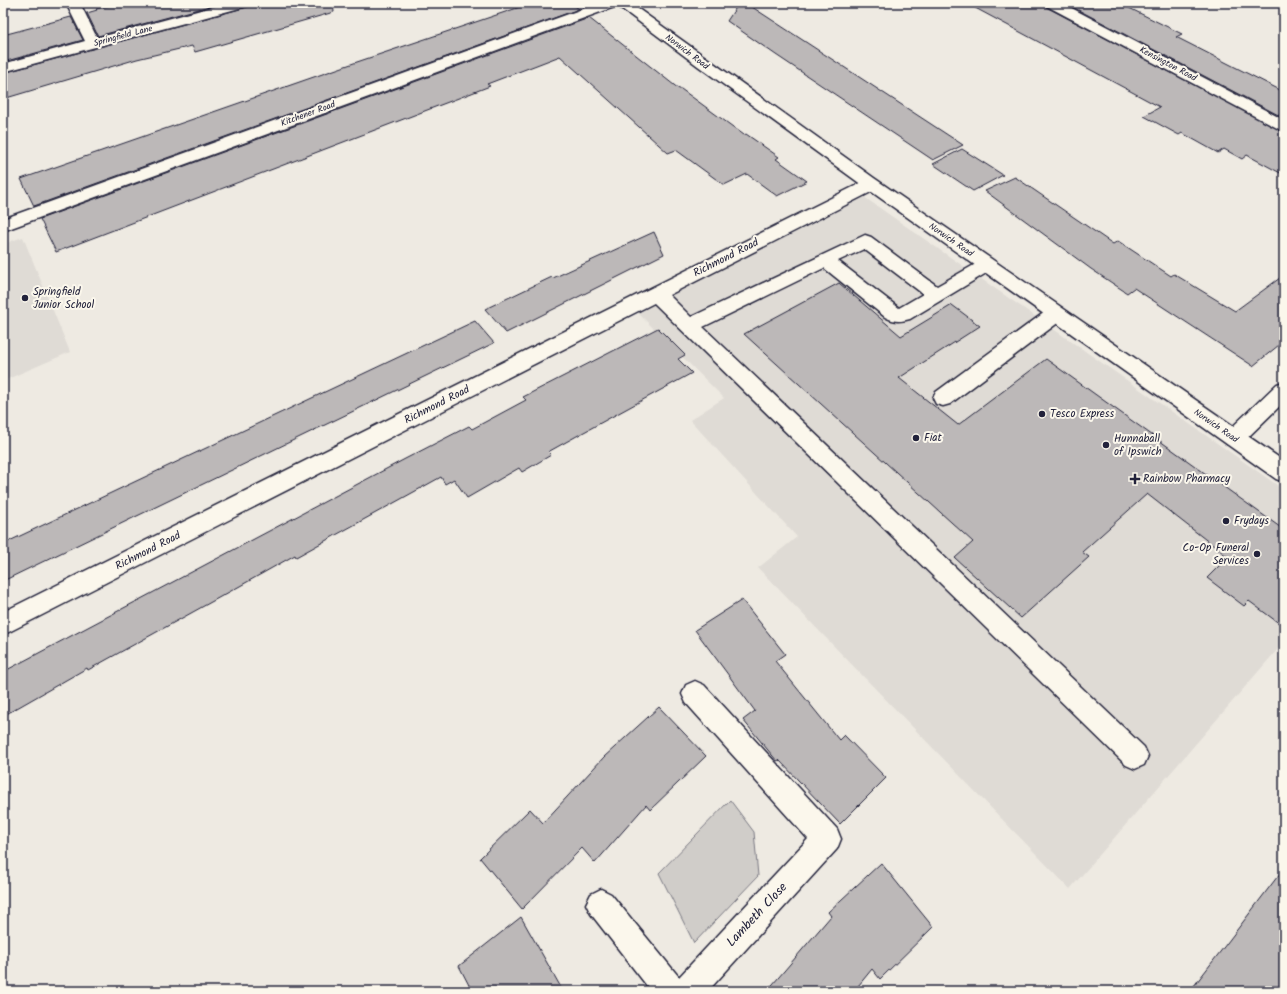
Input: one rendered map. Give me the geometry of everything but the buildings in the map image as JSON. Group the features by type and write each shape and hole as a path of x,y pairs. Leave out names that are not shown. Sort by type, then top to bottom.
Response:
{"street":[{"path":"73,3 93,44"},
{"name":"Springfield Lane","path":"3,68 242,3"},
{"name":"Kitchener Road","path":"3,225 612,3"},
{"name":"Norwich Road","path":"621,3 871,185 1284,472"},
{"name":"Kensington Road","path":"1052,3 1284,126"},
{"name":"Richmond Road","path":"3,624 871,185"},
{"path":"689,326 866,241 936,294"},
{"path":"825,260 892,312 898,315 903,314 987,265"},
{"path":"656,294 1135,756"},
{"path":"942,398 1056,314"},
{"path":"1234,438 1284,390"},
{"name":"Lambeth Close","path":"687,991 827,839 695,694"},
{"path":"602,904 670,991"}],"shaded area":[{"path":"864,197 1284,490 1284,642 1070,889 758,568 797,537 690,420 724,398 636,311 845,205"},
{"name":"Springfield Junior School","path":"23,237 70,352 3,381 3,244"},
{"path":"730,800 754,832 758,876 694,943 659,873"}],"place":[{"name":"Springfield Junior School","path":"25,298"},
{"name":"Tesco Express","path":"1042,414"},
{"name":"Fiat","path":"916,438"},
{"name":"Hunnaball of Ipswich","path":"1106,445"},
{"name":"Rainbow Pharmacy","path":"1135,479"},
{"name":"Frydays","path":"1226,521"},
{"name":"Co-Op Funeral Services","path":"1257,554"}]}
